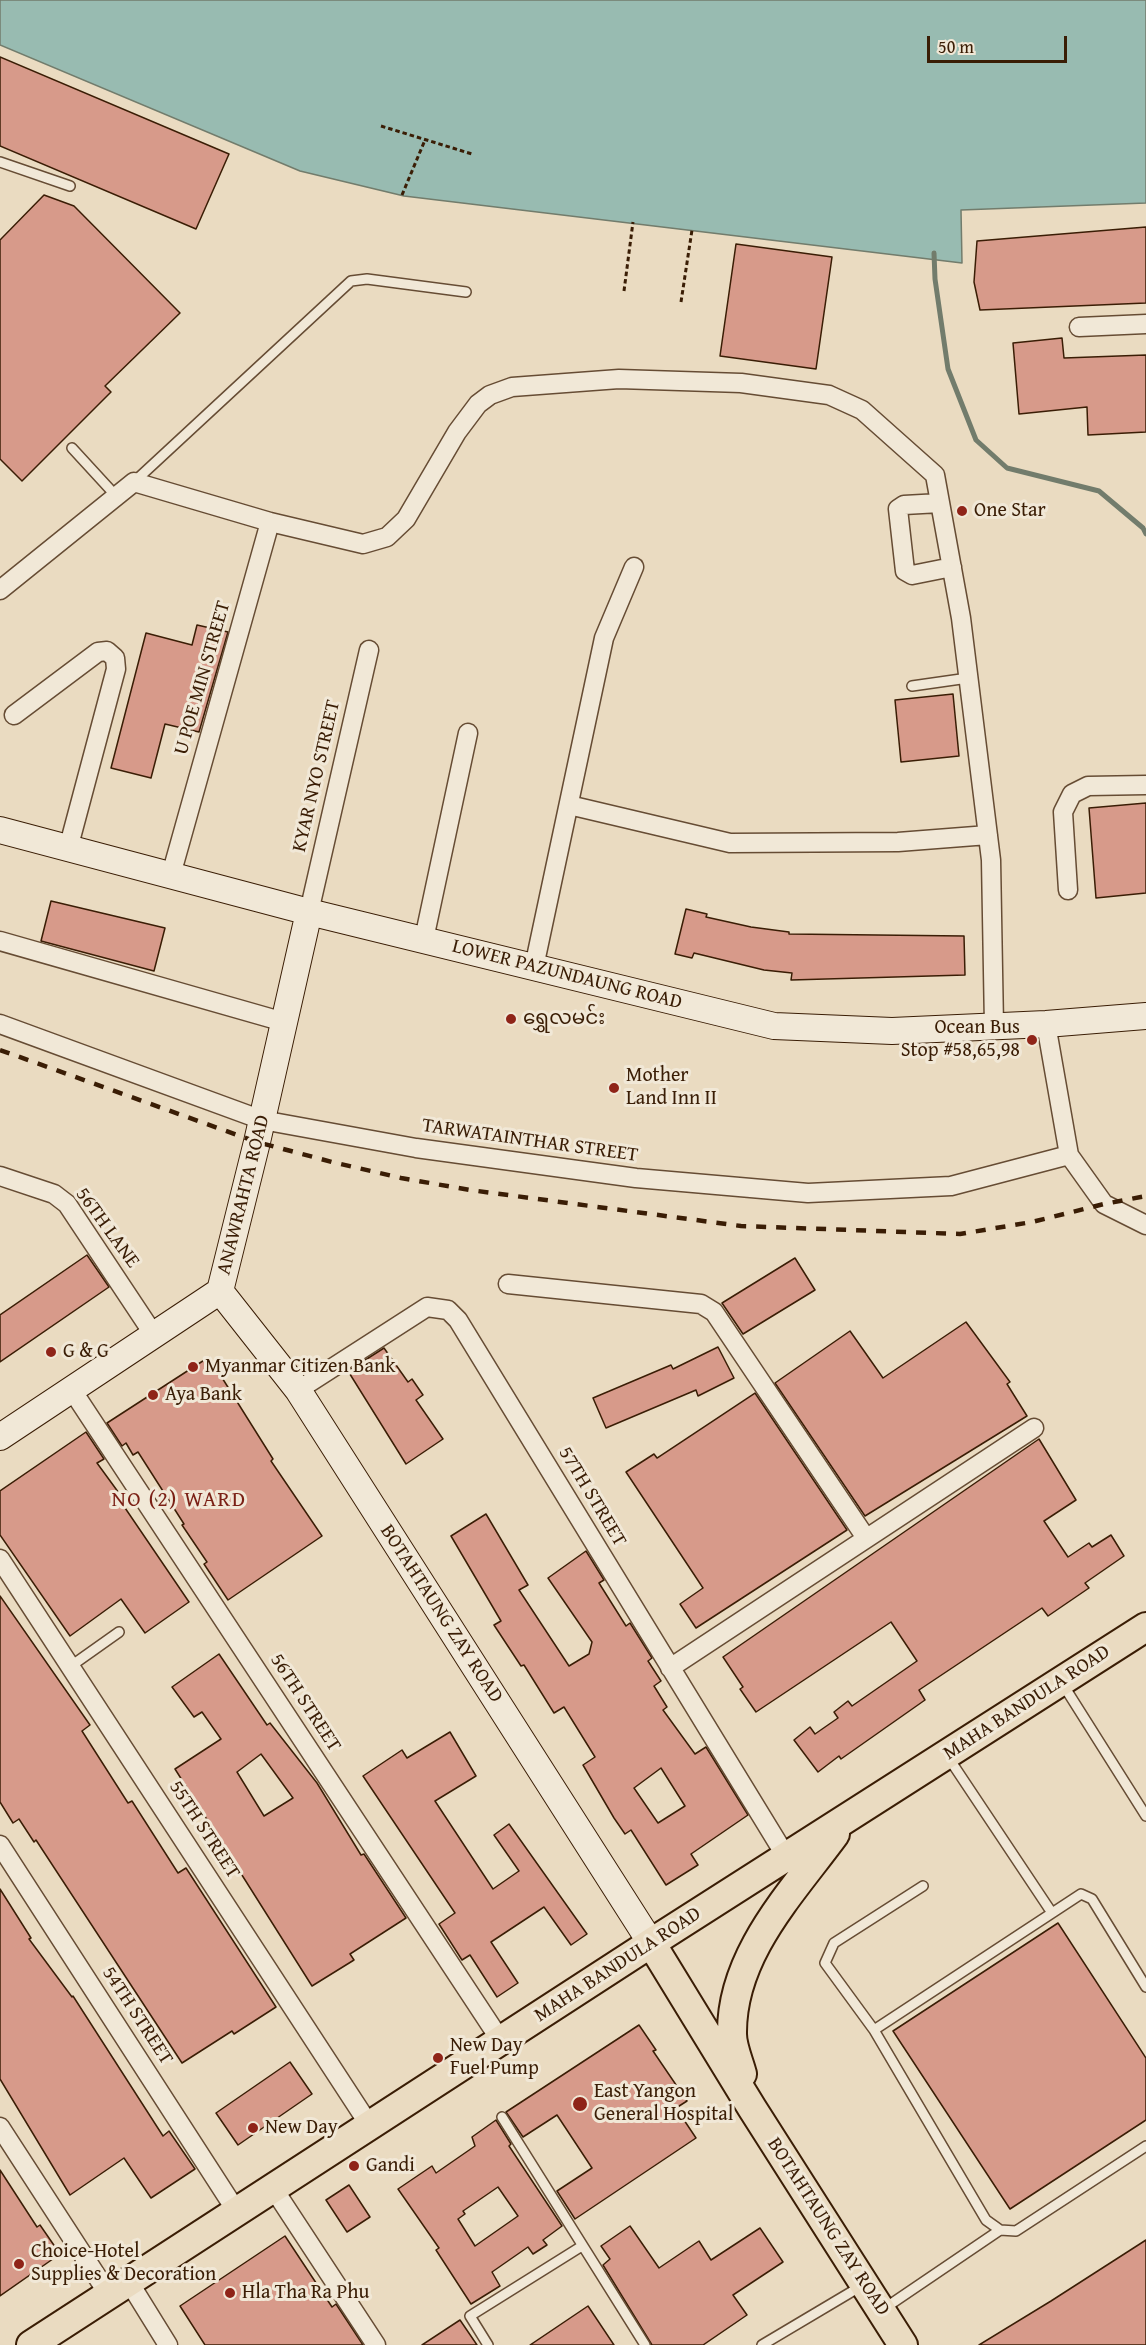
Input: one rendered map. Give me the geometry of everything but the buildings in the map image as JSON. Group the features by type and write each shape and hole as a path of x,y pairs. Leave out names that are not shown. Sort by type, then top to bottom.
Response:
{"main road":[{"name":"LOWER PAZUNDAUNG ROAD","path":"0,830 309,912 774,1026 892,1031 1046,1024 1146,1016"},
{"name":"ANAWRAHTA ROAD","path":"1,1434 72,1390 220,1291 309,912"},
{"name":"BOTAHTAUNG ZAY ROAD","path":"220,1291 298,1390 651,1943 752,2108 903,2345"},
{"name":"MAHA BANDULA ROAD","path":"31,2345 651,1943 1146,1627"},
{"path":"752,2108 732,2037 735,1992 748,1959 775,1914 845,1821"}],"street":[{"path":"1079,327 1146,324"},
{"path":"0,590 134,482 270,522 363,544 387,537 406,519 468,416 490,395 512,387 619,379 741,383 829,395 862,410 935,475 952,567 991,860 994,1026"},
{"path":"940,503 904,505 898,509 906,571 912,575 952,567"},
{"name":"U POE MIN STREET","path":"171,875 270,522"},
{"path":"534,967 604,638 634,567"},
{"name":"KYAR NYO STREET","path":"309,912 369,650"},
{"path":"14,715 98,652 107,651 115,658 116,669 68,849"},
{"path":"424,939 468,733"},
{"path":"1068,890 1063,812 1072,794 1088,786 1146,785"},
{"path":"569,806 730,843 898,842 988,835"},
{"path":"0,940 284,1022"},
{"name":"TARWATAINTHAR STREET","path":"0,1024 262,1120 416,1148 636,1178 808,1193 951,1186 1069,1155"},
{"path":"1046,1024 1069,1155 1104,1204 1146,1225"},
{"name":"56TH LANE","path":"0,1176 54,1194 67,1204 154,1335"},
{"path":"508,1284 700,1304 714,1311 866,1538"},
{"name":"57TH STREET","path":"298,1390 427,1307 448,1310 458,1320 787,1858"},
{"name":"56TH STREET","path":"72,1390 501,2041"},
{"path":"670,1668 1034,1428"},
{"name":"55TH STREET","path":"0,1559 370,2126"},
{"name":"54TH STREET","path":"0,1845 237,2212"},
{"path":"0,2127 118,2288 168,2345"},
{"path":"273,2188 376,2345"}],"lane":[{"path":"0,162 70,186"},
{"path":"134,482 351,281 367,279 466,292"},
{"path":"72,448 117,497"},
{"path":"912,686 968,678"},
{"path":"71,1666 119,1632"},
{"path":"1061,1681 1146,1816"},
{"path":"947,1755 1052,1913"},
{"path":"923,1886 834,1943 825,1963 874,2030 986,2220 1000,2230 1016,2231 1146,2146"},
{"path":"874,2030 1081,1894 1092,1899 1146,1987"},
{"path":"502,2117 645,2345"},
{"path":"881,2310 1000,2230"},
{"path":"488,2345 470,2316 582,2246"},
{"path":"762,2345 864,2284"}],"path":[{"path":"381,126 472,154"},
{"path":"402,195 425,140"},
{"path":"624,291 633,222"},
{"path":"681,302 692,230"}],"water":[{"path":"0,0 1146,0 1146,203 961,210 962,263 404,196 300,171 0,45"}],"waterway":[{"path":"934,253 935,279 948,369 976,440 1007,468 1099,491 1143,528 1146,534"}],"railway":[{"path":"0,1050 257,1142 332,1162 401,1178 470,1190 741,1226 960,1234 1032,1222 1146,1196"}],"place":[{"name":"One Star","path":"962,511"},
{"name":"ရွှေလမင်း","path":"511,1019"},
{"name":"Ocean Bus Stop #58,65,98","path":"1032,1040"},
{"name":"Mother Land Inn II","path":"614,1088"},
{"name":"G & G","path":"51,1352"},
{"name":"Myanmar Citizen Bank","path":"193,1367"},
{"name":"Aya Bank","path":"153,1395"},
{"name":"New Day Fuel Pump","path":"438,2058"},
{"name":"East Yangon General Hospital","path":"580,2104"},
{"name":"New Day","path":"253,2128"},
{"name":"Gandi","path":"354,2166"},
{"name":"Choice-Hotel Supplies & Decoration","path":"19,2264"},
{"name":"Hla Tha Ra Phu","path":"230,2293"}],"district":[{"name":"NO (2) WARD","path":"179,1500"}]}
